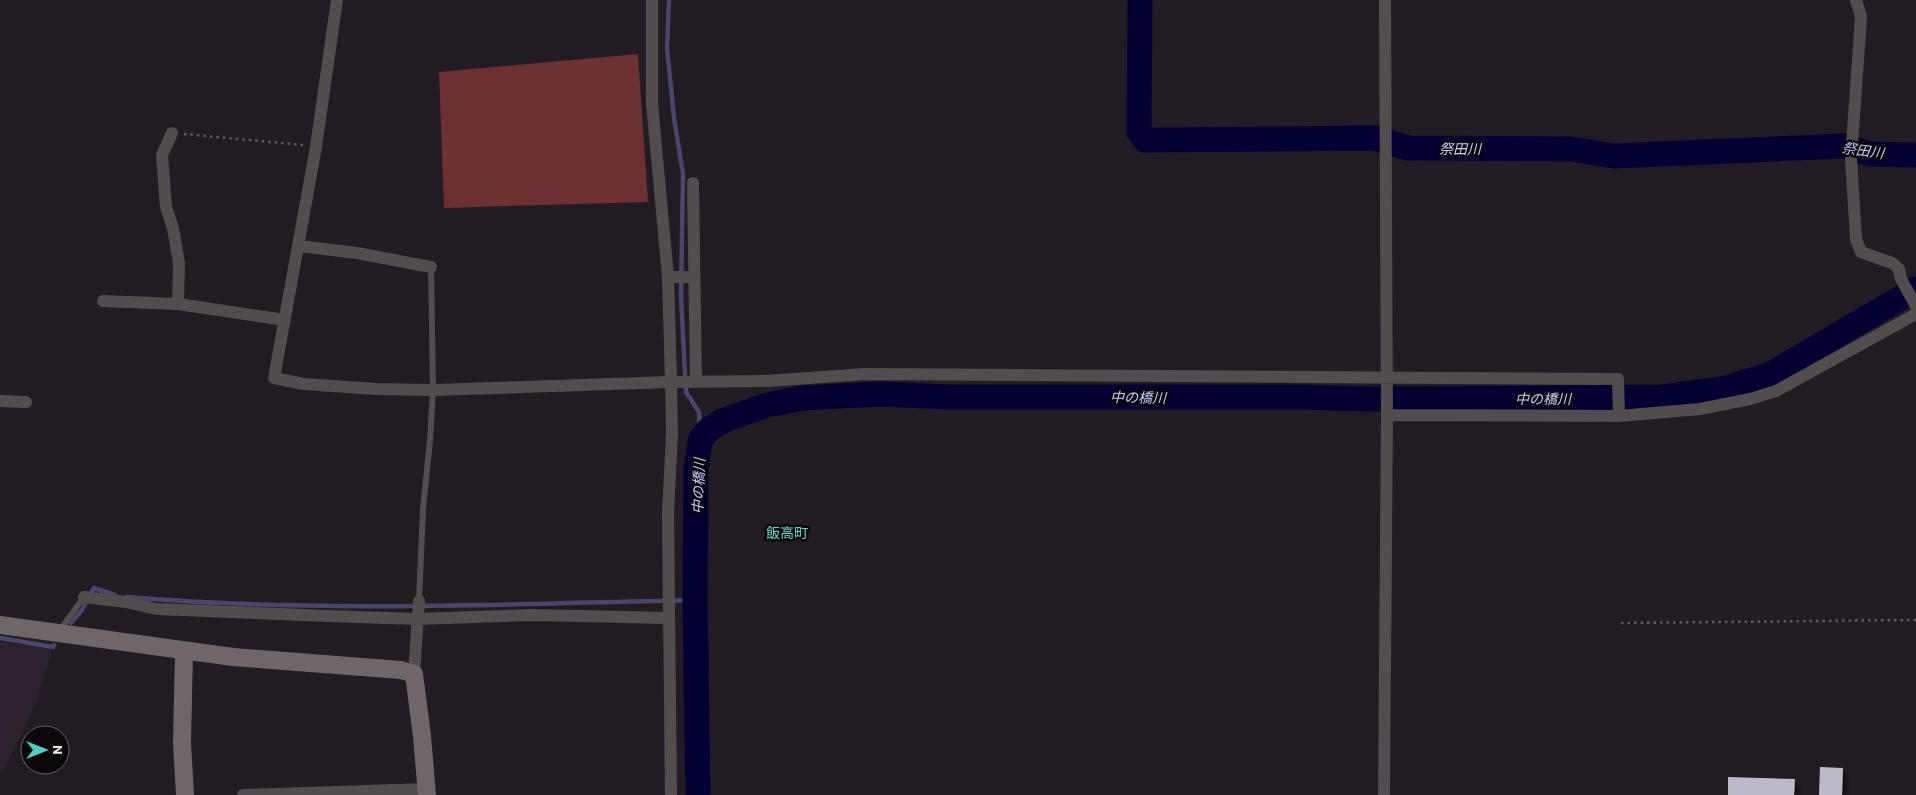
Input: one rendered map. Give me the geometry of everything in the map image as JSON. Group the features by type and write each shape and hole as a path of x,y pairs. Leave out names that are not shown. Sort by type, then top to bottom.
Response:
{"street":[{"path":"337,0 316,147 274,378 304,384 376,389 433,390 767,381 865,374 1387,379 1618,379 1619,413"},
{"path":"652,0 652,103 684,382"},
{"path":"1384,795 1387,413 1385,0"},
{"path":"1856,0 1861,17 1851,159 1856,240 1861,252 1892,263 1899,269 1901,279 1916,306"},
{"path":"172,133 162,155 166,207 174,228 179,263 178,304"},
{"path":"671,795 668,513 672,434 684,382 691,277 693,183"},
{"path":"299,246 357,253 431,267"},
{"path":"671,277 691,277"},
{"path":"104,301 178,304 285,320"},
{"path":"1387,413 1619,413 1700,409 1750,399 1776,391 1916,314"},
{"path":"0,401 26,402"},
{"path":"84,597 126,602 156,609 418,611 533,615 668,614"},
{"path":"243,795 427,792 414,674 418,611"},
{"path":"0,625 233,658 401,670 414,674"},
{"path":"184,652 182,743 185,795"}],"lane":[{"path":"418,611 423,509 433,390 431,267"},
{"path":"57,634 84,597"}],"path":[{"path":"172,133 316,147"},
{"path":"1621,623 1916,620"}],"shaded area":[{"path":"638,54 648,202 444,208 439,72"},
{"path":"0,642 52,649 42,686 30,717 26,725 20,725 20,737 3,772 0,771"}],"building":[{"path":"1820,767 1843,768 1842,795 1819,795"},
{"path":"1728,777 1795,779 1794,795 1728,795"}],"waterway":[{"path":"669,0 667,48 674,118 683,174 681,297 686,392 699,412 700,441"},
{"name":"祭田川","path":"1140,0 1139,132 1145,140 1374,138 1408,148 1571,149 1613,156 1843,146 1870,154 1916,155"},
{"name":"中の橋川","path":"698,795 695,600 696,470 700,441 707,431 722,421 767,405 803,398 880,394 948,397 1302,397 1370,399 1662,397 1722,389 1769,375 1916,289"},
{"path":"71,623 82,610 94,588 115,595"},
{"path":"127,597 198,602 340,606 695,600"},
{"path":"0,638 53,647 54,645"}],"district":[{"name":"飯高町","path":"787,532"}]}
